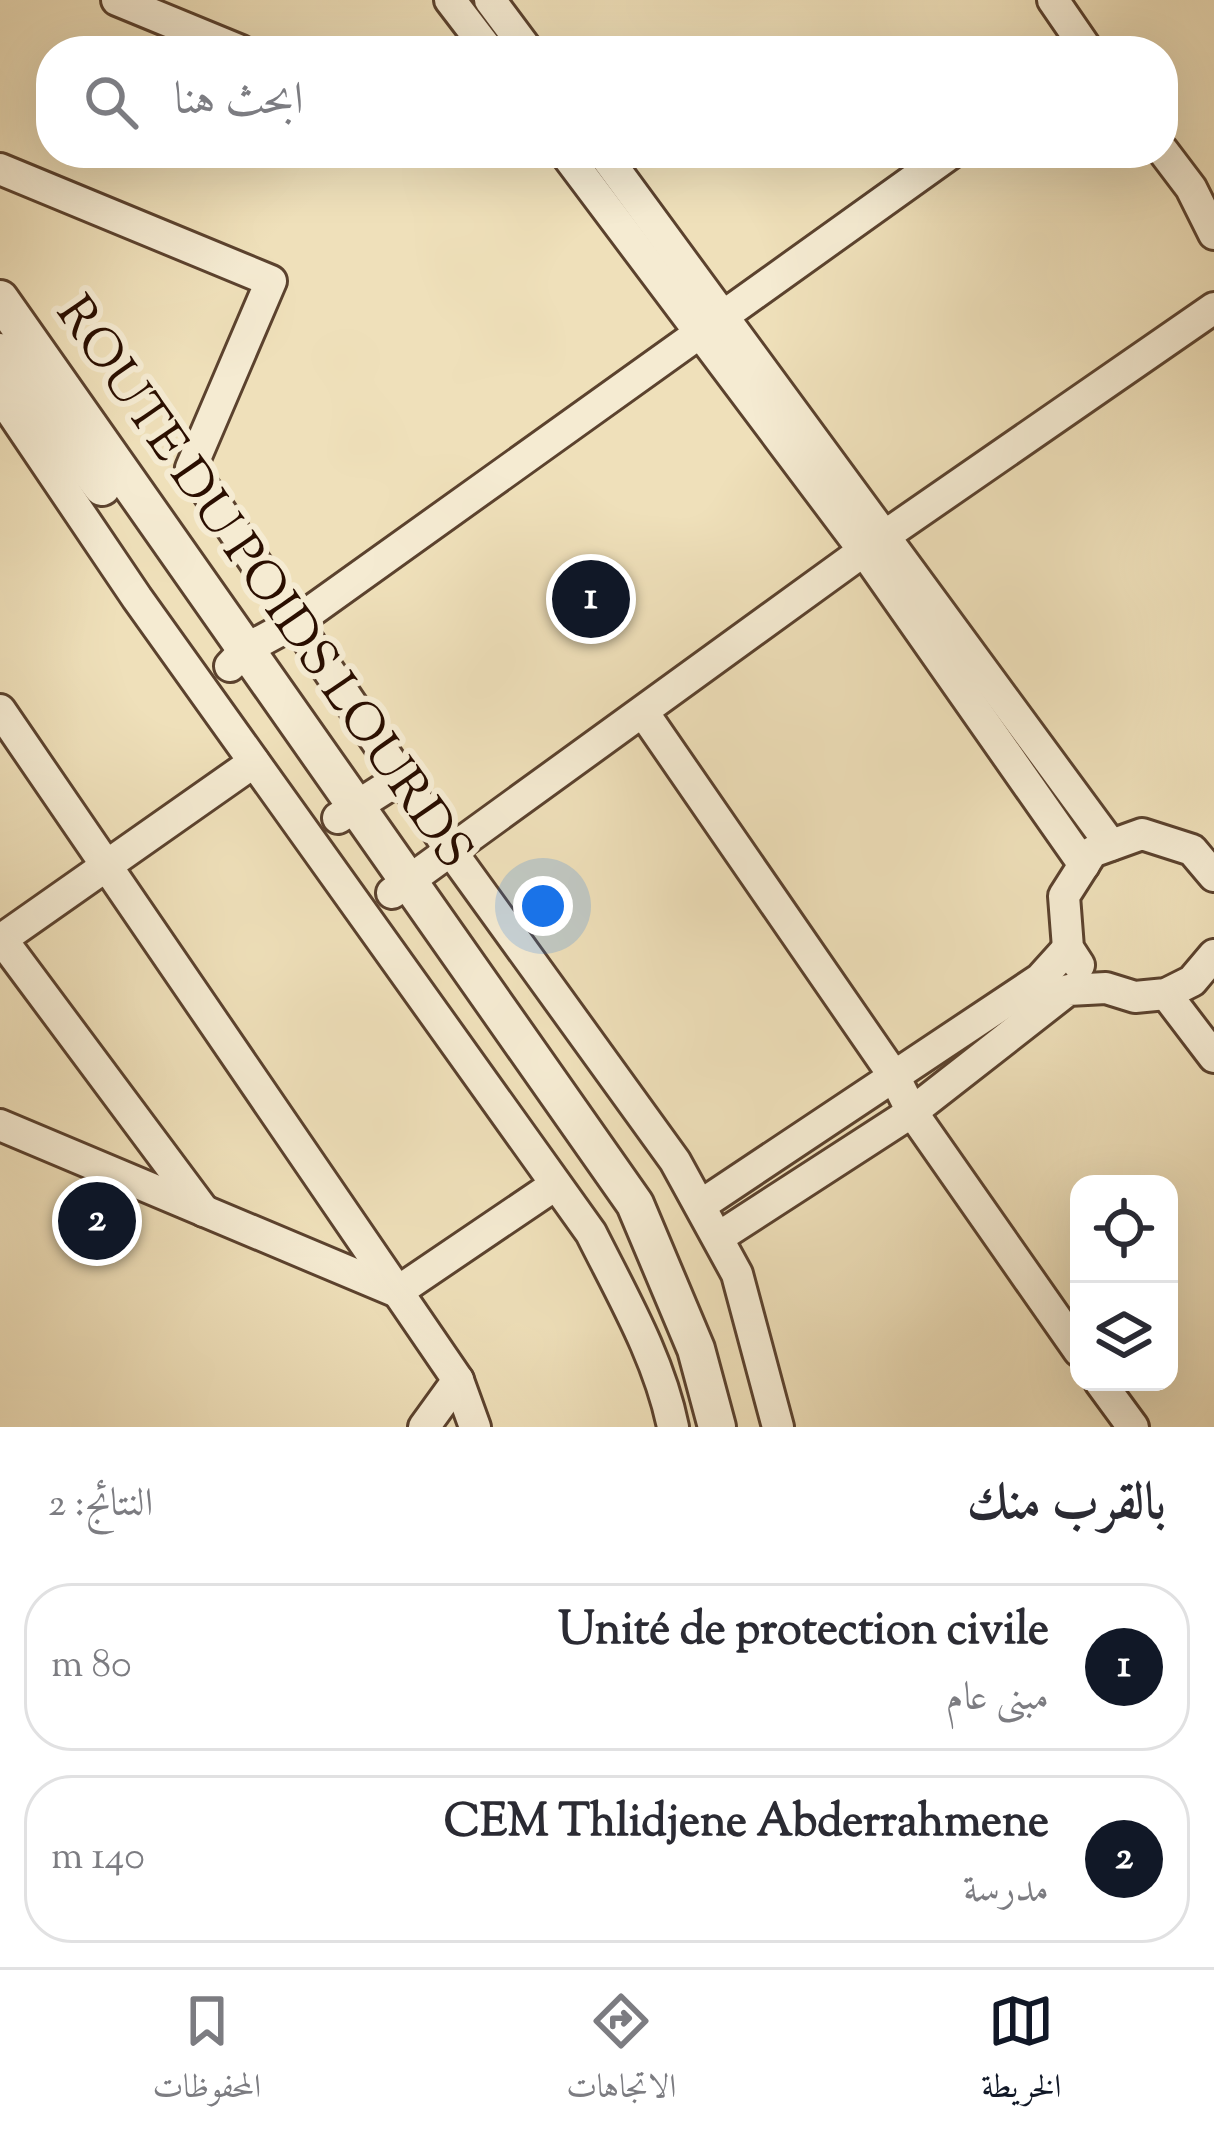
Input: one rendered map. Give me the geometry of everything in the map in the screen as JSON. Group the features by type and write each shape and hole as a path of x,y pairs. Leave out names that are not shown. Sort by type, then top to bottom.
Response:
{"street":[{"path":"117,0 205,36"},
{"path":"450,0 478,36"},
{"path":"490,0 517,36"},
{"path":"1053,0 1078,36"},
{"path":"578,168 711,325 873,544 1111,845"},
{"path":"612,168 711,325"},
{"path":"238,658 296,622 930,168"},
{"path":"1176,168 1214,234"},
{"path":"0,170 271,280 191,468 451,851 675,1161 737,1274 778,1427"},
{"name":"ROUTE DU POIDS LOURDS","path":"0,299 238,658"},
{"path":"400,888 873,544 1214,308"},
{"path":"0,352 238,658 608,1196 696,1349 717,1427"},
{"path":"0,395 254,762 591,1233 639,1330 673,1427"},
{"path":"873,544 1084,865"},
{"path":"0,710 458,1380 475,1427"},
{"path":"643,712 1070,1339"},
{"path":"204,1210 1,938 254,762"},
{"path":"348,812 401,778"},
{"path":"1106,988 1083,971 1068,948 1064,896 1093,852 1142,834 1203,842 1214,876"},
{"path":"701,1205 1040,979 1068,948"},
{"path":"719,1237 912,1112 1068,990 1106,988 1136,997 1166,994 1192,981 1213,960"},
{"path":"1166,994 1214,1058"},
{"path":"0,1125 397,1292"},
{"path":"397,1292 555,1185"},
{"path":"424,1427 458,1380"},
{"path":"1107,1391 1133,1427"}],"place":[{"name":"Unité de protection civile","path":"591,599"},
{"name":"CEM Thlidjene Abderrahmene","path":"97,1221"}]}
